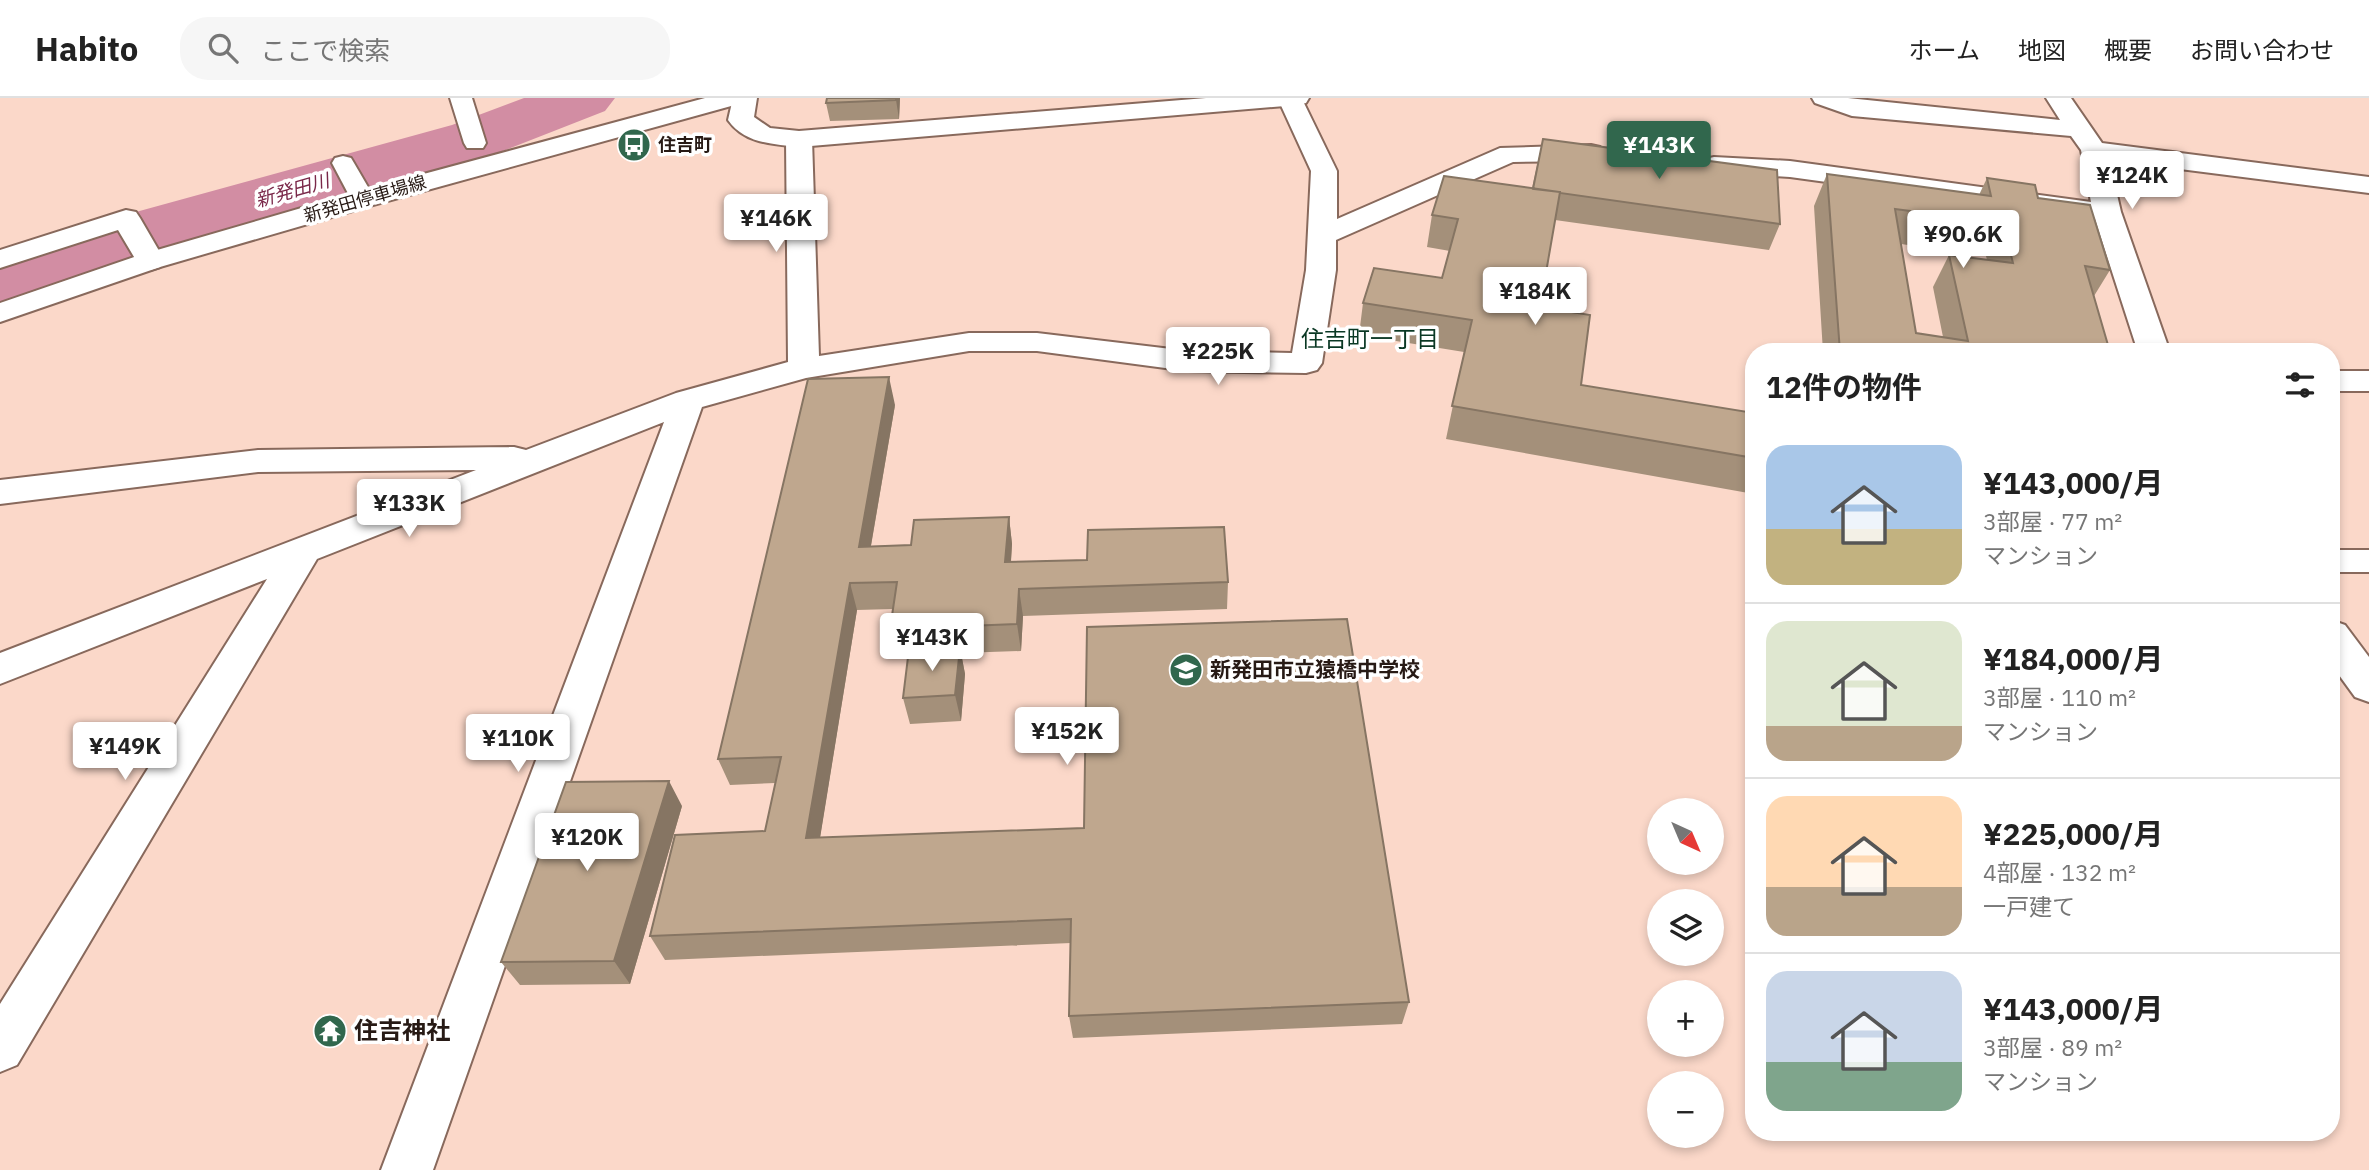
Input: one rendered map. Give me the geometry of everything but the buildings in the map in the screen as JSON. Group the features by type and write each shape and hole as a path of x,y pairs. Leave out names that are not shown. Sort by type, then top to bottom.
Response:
{"street":[{"name":"新発田停車場線","path":"0,313 138,242 353,180 733,98"},
{"path":"745,98 741,120 763,135 799,139 1297,98"},
{"path":"1824,98 1852,108 2086,139 2369,185"},
{"path":"2058,98 2086,139 2107,212 2151,343"},
{"path":"0,669 688,400 804,368 969,342 1037,342 1188,361 1306,363 1321,270 1324,171 1290,99"},
{"path":"799,139 804,368"},
{"path":"1323,235 1509,153 1577,151 1618,155"},
{"path":"1686,162 1754,169 1790,169 2107,212"},
{"path":"0,259 126,218 138,242"},
{"path":"2340,381 2369,381"},
{"path":"407,1170 688,400"},
{"path":"0,492 258,461 538,458"},
{"path":"0,1048 304,550"},
{"path":"2340,647 2369,686"}],"lane":[{"path":"461,98 472,134"},
{"path":"2340,561 2369,561"}],"waterway":[{"name":"新発田川","path":"0,280 150,230 475,139 583,98"}],"place":[{"name":"住吉町","path":"634,145"},
{"name":"新発田市立猿橋中学校","path":"1186,670"},
{"name":"住吉神社","path":"330,1031"}],"district":[{"name":"住吉町一丁目","path":"1370,339"}]}
